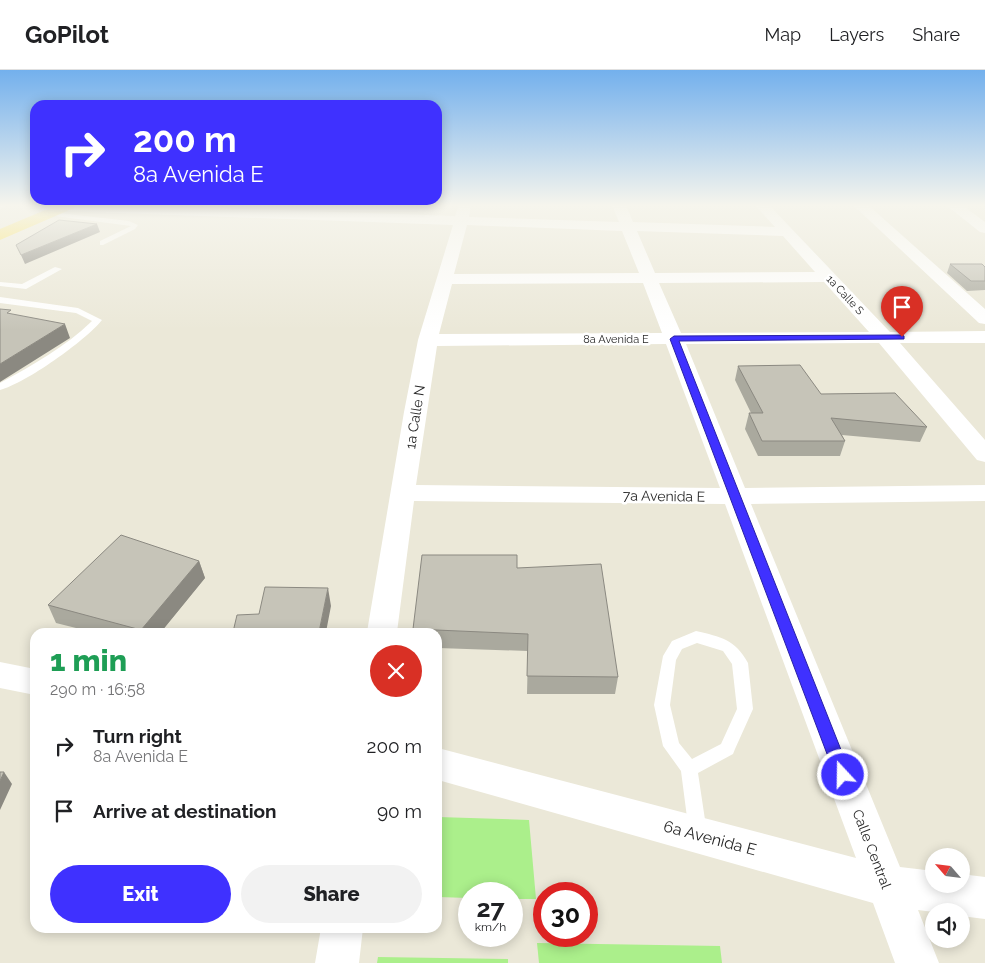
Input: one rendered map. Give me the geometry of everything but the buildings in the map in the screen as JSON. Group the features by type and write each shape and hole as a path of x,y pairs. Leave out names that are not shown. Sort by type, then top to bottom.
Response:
{"street":[{"name":"1a Calle N","path":"383,628 404,493 414,412 428,340 455,247"},
{"name":"Calle Central","path":"635,247 736,496 917,963"},
{"name":"1a Calle S","path":"801,247 885,338 985,455"},
{"path":"906,247 985,319"},
{"path":"446,279 829,277"},
{"name":"8a Avenida E","path":"428,340 985,337"},
{"name":"7a Avenida E","path":"404,493 736,496 985,493"},
{"path":"0,675 30,681"},
{"name":"6a Avenida E","path":"442,765 886,886 985,898"},
{"path":"337,963 341,933"}],"lane":[{"path":"0,284 23,287 58,269"},
{"path":"0,300 78,311 98,320 79,339 32,370 0,386"},
{"path":"689,769 727,749 745,709 740,663 728,647 713,640 696,637 677,645 668,660 662,705 671,746 689,769 698,835"}],"green space":[{"path":"442,817 529,820 534,882 533,899 523,899 523,882 458,882 458,898 442,897"},
{"path":"598,944 720,946 722,963 539,963 537,947 598,947"},
{"path":"378,957 508,959 508,963 377,963"}],"route":[{"path":"843,775 674,339 902,337"}]}
